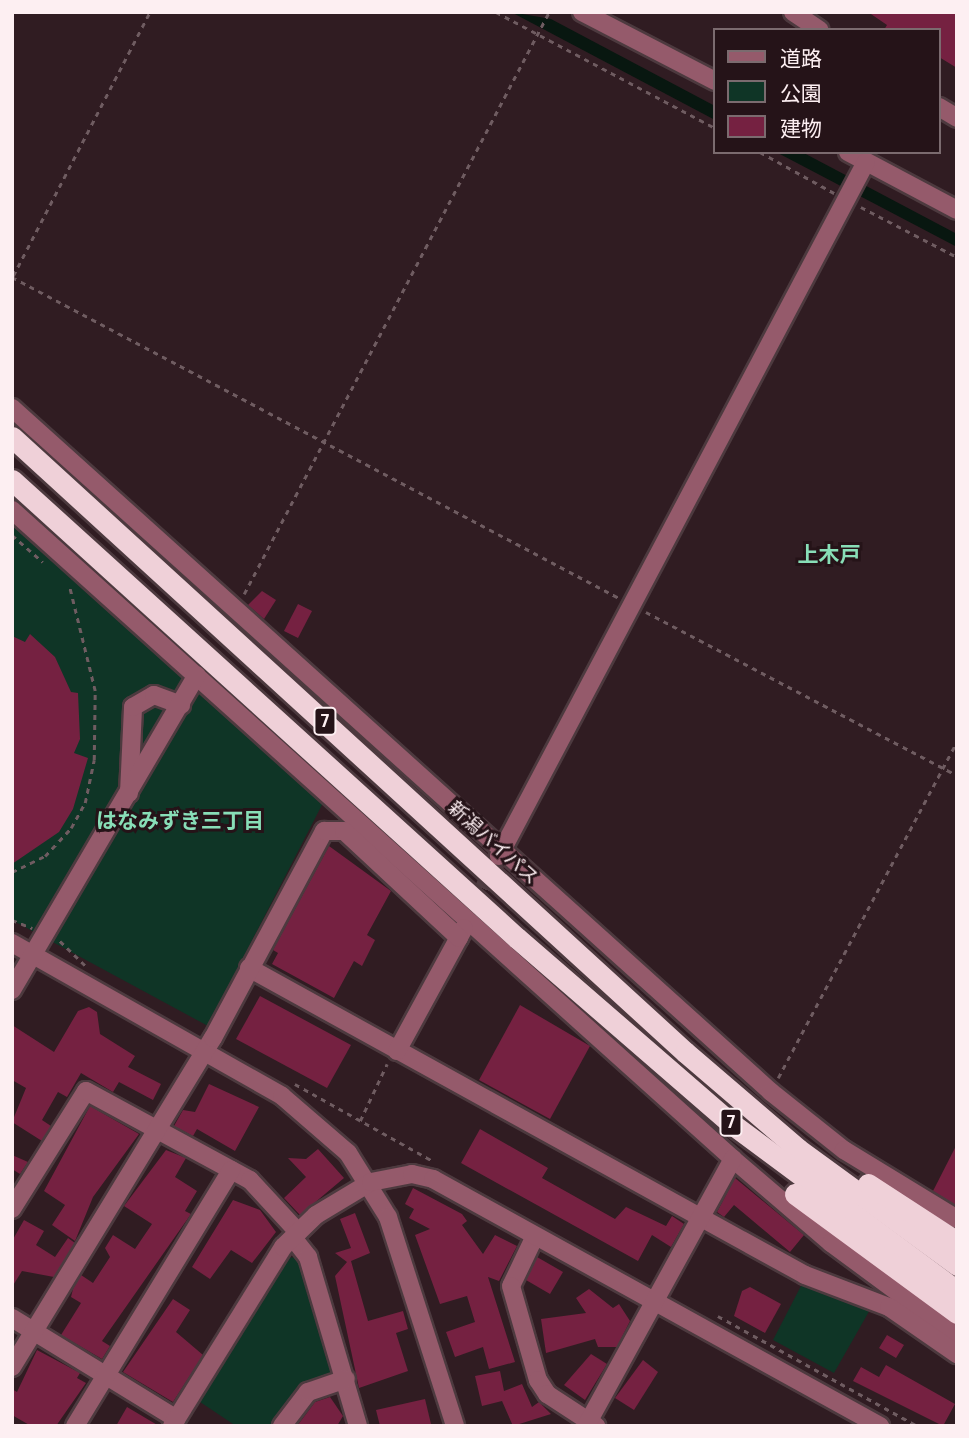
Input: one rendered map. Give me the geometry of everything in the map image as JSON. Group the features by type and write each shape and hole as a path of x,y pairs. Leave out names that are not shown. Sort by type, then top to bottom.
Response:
{"highway":[{"name":"新潟バイパス","path":"12,437 797,1149 957,1265"},
{"name":"7","path":"12,480 517,938 784,1168 957,1291"},
{"path":"517,938 538,968 769,1173 957,1313"},
{"path":"637,1005 800,1135 957,1242"}],"street":[{"path":"582,12 713,80"},
{"path":"793,12 817,28"},
{"path":"941,108 957,118"},
{"path":"850,154 864,168 957,210"},
{"path":"500,854 864,168"},
{"path":"12,408 234,608 500,854 771,1092 845,1150 957,1219"},
{"path":"12,510 470,918 733,1159 831,1243 957,1336"},
{"path":"12,990 128,800 197,675"},
{"path":"128,800 134,707 154,695 181,705"},
{"path":"12,1367 205,1052 318,837 329,828 344,831 459,938"},
{"path":"397,1051 470,918"},
{"path":"12,943 205,1052 307,1114 371,1182 401,1251 455,1426"},
{"path":"248,968 819,1282 889,1307 957,1354"},
{"path":"12,1209 86,1091 250,1180 296,1236 308,1257 346,1378 358,1426"},
{"path":"535,1236 511,1286 538,1380 547,1394 590,1424 733,1159"},
{"path":"75,1426 231,1170"},
{"path":"12,1318 106,1375 174,1422 275,1258 296,1236 371,1182 412,1174 433,1179 880,1426"},
{"path":"282,1426 308,1392 346,1378"}],"path":[{"path":"150,12 12,277 957,775"},
{"path":"496,12 535,37 713,127"},
{"path":"234,608 549,12"},
{"path":"12,535 51,569"},
{"path":"12,872 45,856 71,828 85,803 94,760 94,691 71,586 61,578"},
{"path":"771,1092 957,741"},
{"path":"12,920 46,934 87,967"},
{"path":"360,1121 397,1051"}],"green space":[{"path":"12,516 325,799 208,1026 12,920"},
{"path":"308,1257 346,1379 308,1392 282,1426 236,1426 191,1396 275,1258"},
{"path":"803,1282 871,1308 834,1373 773,1340"}],"shaded area":[{"path":"511,12 551,19 713,105 713,119"},
{"path":"780,154 806,154 957,234 957,247"}],"building":[{"path":"868,12 957,12 957,68 941,58 941,28 885,28 887,25"},
{"path":"262,591 276,600 264,619 248,605"},
{"path":"298,604 312,611 298,638 284,631"},
{"path":"30,634 55,657 71,692 78,693 80,739 74,753 88,758 73,809 59,832 12,864 12,636 25,642"},
{"path":"329,846 391,891 367,935 375,940 362,966 354,961 334,998 272,964 278,953 273,950"},
{"path":"260,996 351,1045 327,1088 236,1039"},
{"path":"520,1005 590,1046 550,1119 479,1080"},
{"path":"89,1007 97,1012 100,1034 135,1056 128,1067 161,1084 153,1100 119,1082 113,1092 81,1073 67,1097 58,1092 42,1120 51,1126 42,1141 12,1122 26,1088 12,1080 12,1025 54,1052 78,1011"},
{"path":"209,1084 259,1107 235,1151 197,1129 193,1136 174,1126 183,1110 195,1112"},
{"path":"90,1106 139,1134 93,1197 75,1241 52,1225 65,1205 44,1191"},
{"path":"480,1129 548,1168 542,1178 615,1219 626,1207 666,1226 672,1216 684,1224 671,1247 652,1235 638,1261 461,1163"},
{"path":"957,1144 957,1206 933,1191"},
{"path":"318,1149 344,1178 300,1215 284,1198 306,1177 288,1158 306,1159"},
{"path":"166,1150 186,1158 175,1177 197,1191 185,1211 191,1214 102,1341 110,1346 102,1359 61,1335 81,1303 71,1297 73,1289 81,1275 93,1283 110,1257 105,1248 113,1235 135,1249 152,1224 124,1206"},
{"path":"12,1155 28,1162 20,1174 12,1169"},
{"path":"735,1178 804,1235 790,1252 734,1205 724,1217 717,1212"},
{"path":"413,1188 462,1214 467,1221 462,1225 483,1254 495,1235 517,1246 499,1281 488,1277 515,1362 489,1369 483,1347 455,1357 446,1332 475,1322 467,1296 440,1304 415,1235 430,1229 409,1218 414,1209 405,1204"},
{"path":"233,1200 260,1210 276,1232 252,1263 231,1250 210,1279 192,1267"},
{"path":"355,1213 370,1253 351,1261 368,1321 403,1311 408,1329 396,1333 408,1371 359,1388 335,1276 347,1262 335,1253 351,1248 340,1219"},
{"path":"24,1220 44,1231 36,1245 55,1257 68,1238 75,1243 54,1277 22,1271 12,1287 12,1241"},
{"path":"537,1257 563,1272 550,1294 526,1280"},
{"path":"750,1287 781,1304 765,1333 734,1316 742,1291"},
{"path":"589,1289 613,1308 619,1304 630,1321 617,1347 598,1347 595,1339 546,1353 541,1319 586,1313 576,1298"},
{"path":"173,1299 190,1310 176,1332 203,1355 173,1402 123,1372"},
{"path":"887,1335 904,1345 896,1358 879,1348"},
{"path":"37,1350 80,1373 77,1378 86,1383 56,1426 31,1426 12,1415 12,1389 17,1392"},
{"path":"591,1354 607,1364 585,1400 564,1385"},
{"path":"643,1360 658,1372 634,1410 615,1398"},
{"path":"886,1365 955,1404 943,1426 853,1381 861,1367 879,1377"},
{"path":"500,1371 504,1391 522,1384 532,1407 539,1402 551,1414 513,1426 502,1401 482,1406 475,1376"},
{"path":"330,1397 343,1416 337,1426 297,1426 315,1402"},
{"path":"425,1399 431,1424 380,1426 376,1410"},
{"path":"127,1407 159,1426 116,1426"}],"tunnel":[{"path":"472,913 496,863"}],"district":[{"name":"上木戸","path":"829,555"},
{"name":"はなみずき三丁目","path":"180,821"}]}
